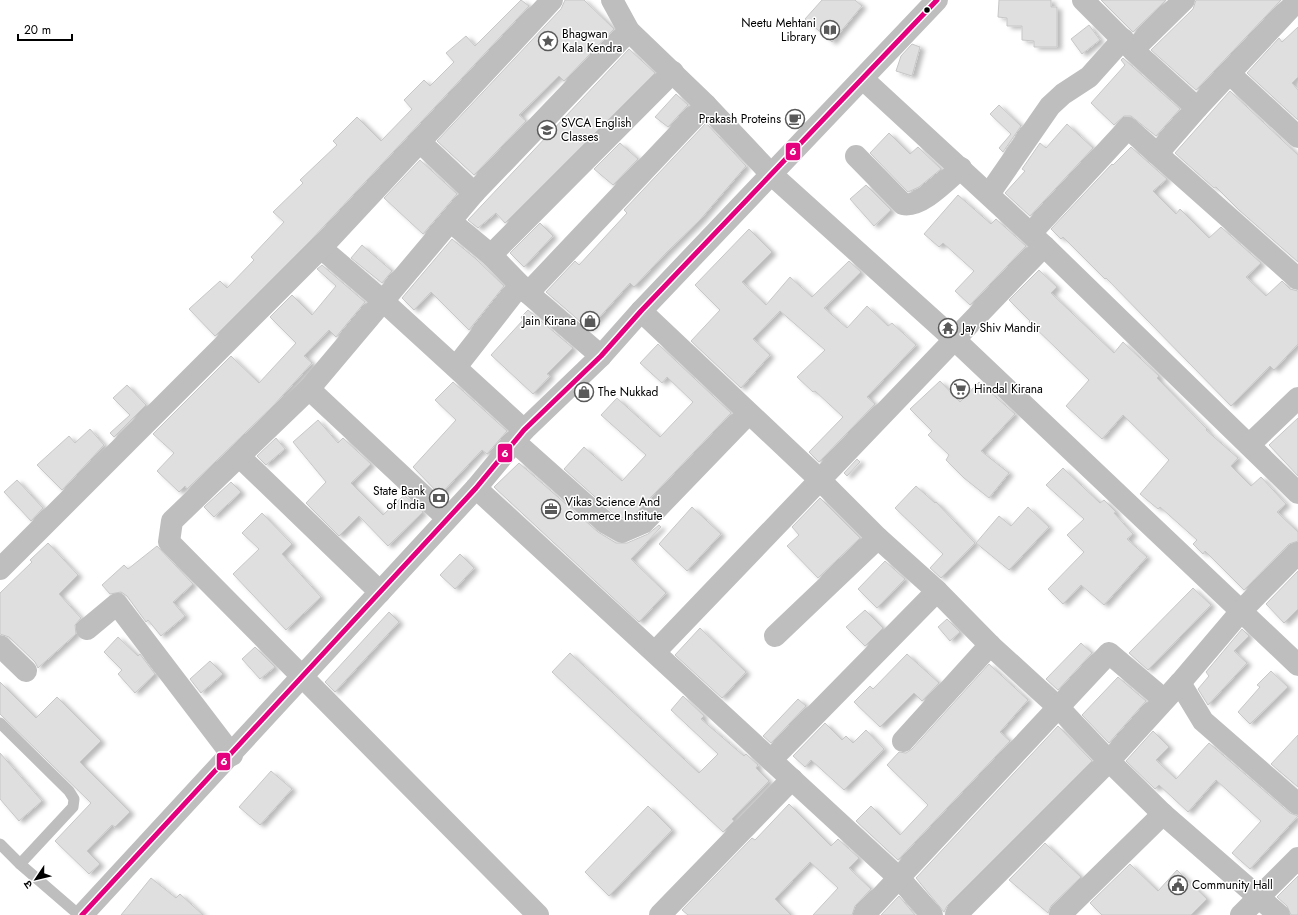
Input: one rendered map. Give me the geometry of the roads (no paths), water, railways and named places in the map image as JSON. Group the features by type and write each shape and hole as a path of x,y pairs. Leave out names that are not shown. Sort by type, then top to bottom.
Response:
{"street":[{"path":"0,569 321,248 419,141 552,0"},
{"path":"612,0 629,31 706,105 771,174 954,339 1242,610 1298,665"},
{"path":"989,194 1050,106 1063,94 1089,77 1184,0"},
{"path":"1158,154 1196,108 1298,0"},
{"path":"82,915 232,755 301,677 476,488 520,436 601,356 641,311 863,79 934,1"},
{"path":"1089,2 1128,44 1196,108"},
{"path":"538,915 169,542 172,522 309,389 474,193 629,31"},
{"path":"491,255 672,72"},
{"path":"1229,73 1298,137"},
{"path":"863,79 989,194 1250,444 1298,493"},
{"path":"456,367 524,289 706,105"},
{"path":"655,652 954,339 1128,128 1298,279"},
{"path":"419,141 474,193"},
{"path":"856,156 903,204 908,205 922,200 961,168"},
{"path":"450,221 491,255 524,289 601,356"},
{"path":"321,248 383,301 456,367 520,436 606,523 622,532 643,523 748,414"},
{"path":"641,311 748,414 819,479 878,538 937,591 990,645 1059,708 1109,761 1163,814 1279,915"},
{"path":"309,389 447,518"},
{"path":"1250,444 1298,398"},
{"path":"240,457 380,592"},
{"path":"476,488 899,878 932,915"},
{"path":"775,636 878,538"},
{"path":"956,915 1109,761 1180,683 1242,610 1298,553"},
{"path":"772,760 937,591"},
{"path":"87,628 117,604 232,755"},
{"path":"903,741 990,645"},
{"path":"0,646 26,671"},
{"path":"864,915 1109,653 1155,692"},
{"path":"1180,683 1203,721 1298,804"},
{"path":"668,913 792,779"},
{"path":"1060,915 1163,814"},
{"path":"1241,915 1298,858"}],"lane":[{"path":"0,723 68,791 74,799 73,807 20,864"},
{"path":"0,844 20,864 78,915"}],"place":[{"name":"Neetu Mehtani Library","path":"830,30"},
{"name":"Bhagwan Kala Kendra","path":"548,41"},
{"name":"Prakash Proteins","path":"795,119"},
{"name":"SVCA English Classes","path":"547,130"},
{"name":"Jain Kirana","path":"590,321"},
{"name":"Jay Shiv Mandir","path":"948,328"},
{"name":"Hindal Kirana","path":"960,389"},
{"name":"The Nukkad","path":"584,392"},
{"name":"State Bank of India","path":"439,498"},
{"name":"Vikas Science And Commerce Institute","path":"551,509"},
{"name":"Community Hall","path":"1178,885"}]}
